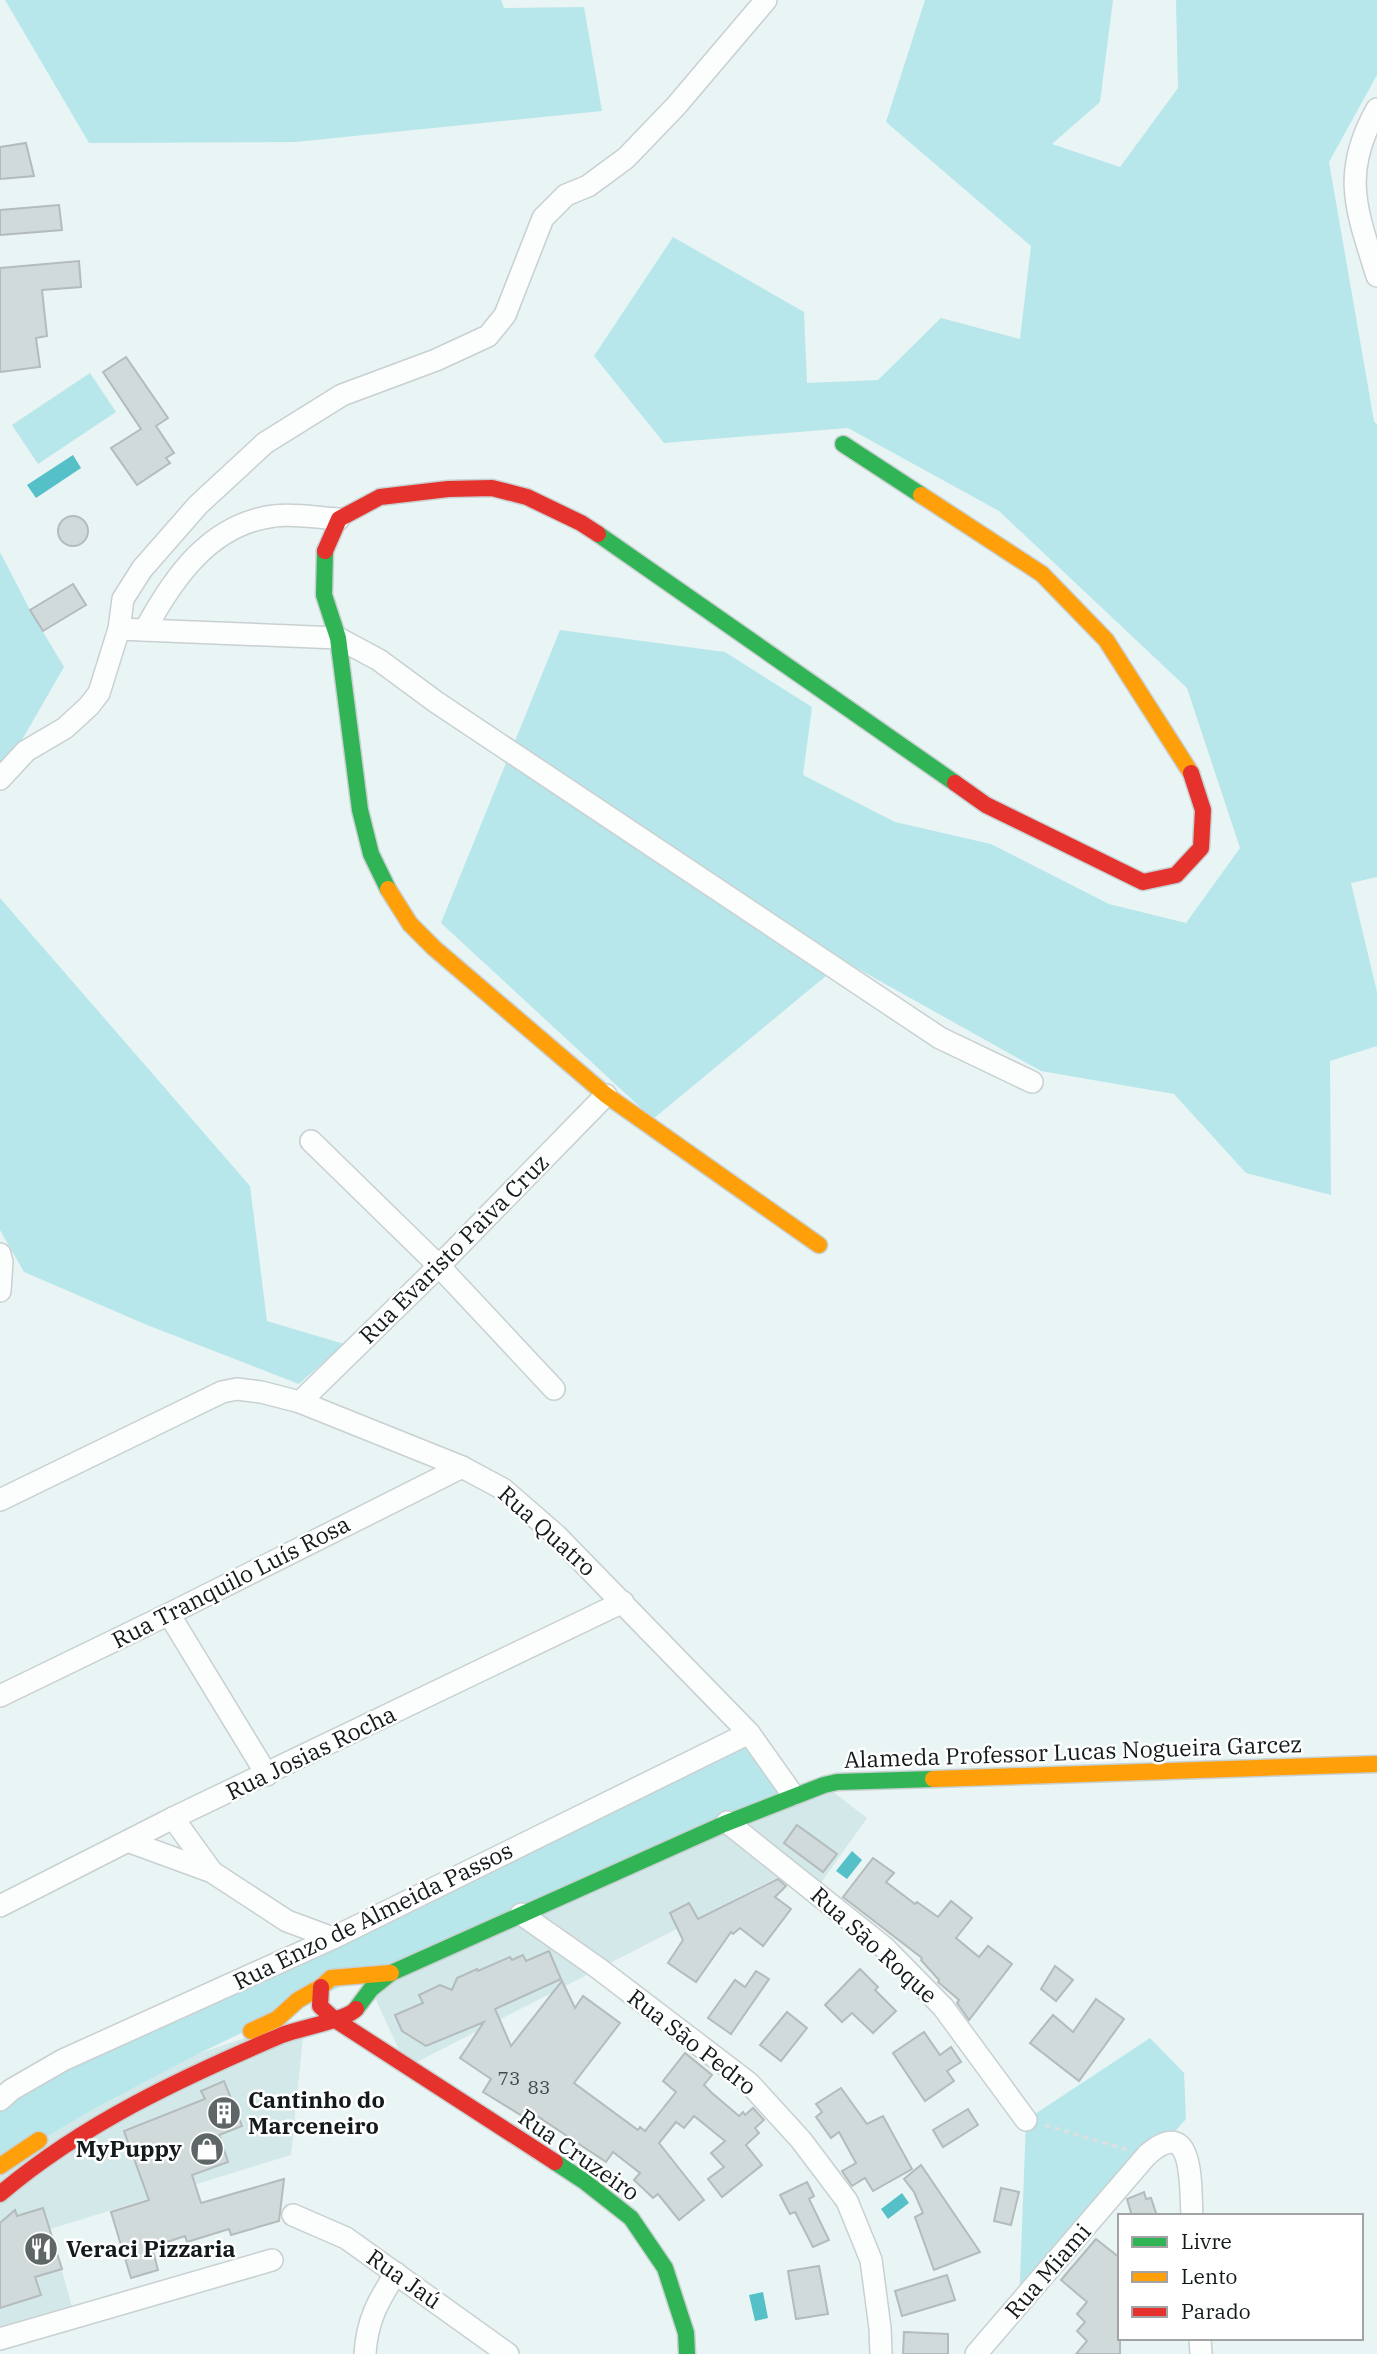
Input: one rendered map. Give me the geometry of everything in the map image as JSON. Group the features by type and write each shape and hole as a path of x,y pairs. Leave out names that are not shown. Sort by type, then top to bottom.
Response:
{"street":[{"path":"0,779 26,751 65,727 89,706 99,693 119,629 123,599 142,569 198,506 265,443 342,395 436,360 488,336 505,315 543,218 566,195 588,186 626,158 676,106 766,0"},
{"path":"1377,109 1363,141 1355,169 1356,205 1377,276"},
{"path":"145,630 163,597 201,549 239,525 274,516 339,519 380,498 448,489 492,488 527,497 581,523 986,805 1143,882 1177,875 1201,848 1203,810 1190,769 1106,640 1042,574 843,444"},
{"path":"339,519 323,554 324,595 338,638 360,810 371,854 389,892 410,924 434,948 606,1095 819,1245"},
{"path":"119,629 338,638 379,660 436,702 940,1038 1032,1082"},
{"name":"Rua Evaristo Paiva Cruz","path":"300,1402 439,1266 606,1095"},
{"path":"311,1141 439,1266 554,1389"},
{"path":"0,1254 0,1291"},
{"name":"Rua Quatro","path":"0,1500 222,1392 237,1389 261,1392 300,1402 462,1466 503,1489 556,1535 748,1733 793,1796"},
{"name":"Rua Tranquilo Luís Rosa","path":"0,1696 462,1466"},
{"name":"Rua Josias Rocha","path":"0,1906 173,1818 623,1602"},
{"path":"169,1614 267,1775"},
{"name":"Rua Enzo de Almeida Passos","path":"0,2101 11,2090 63,2060 333,1938 748,1733"},
{"name":"Alameda Professor Lucas Nogueira Garcez","path":"0,2194 26,2172 98,2124 207,2069 285,2034 346,2018 354,2013 371,1989 391,1973 727,1822 836,1782 1377,1764"},
{"path":"173,1818 212,1872"},
{"name":"Rua São Roque","path":"727,1822 885,1948 943,2007 1026,2120"},
{"path":"130,1842 212,1872 287,1921 333,1938"},
{"name":"Rua São Pedro","path":"521,1914 598,1968 749,2083 801,2140 847,2201 871,2260 881,2354"},
{"path":"286,1959 292,1942 287,1921"},
{"name":"Alameda Professor Lucas Nogueira Garcez","path":"88,2111 277,2019 298,2000 331,1978 391,1973"},
{"path":"345,1976 358,1984 363,2000 363,2020 375,2047"},
{"path":"321,1987 320,2006 334,2019"},
{"name":"Rua Cruzeiro","path":"334,2019 584,2181 631,2218 665,2268 686,2333 687,2354"},
{"path":"0,2166 19,2151 54,2131"},
{"path":"1147,2155 1162,2142 1170,2142 1183,2148 1188,2157 1192,2214"},
{"name":"Rua Miami","path":"976,2354 1147,2155"},
{"name":"Rua Jaú","path":"293,2215 346,2238 508,2354"},
{"path":"0,2339 272,2260"},
{"path":"365,2354 366,2335 376,2304 397,2273"}],"path":[{"path":"1026,2120 1147,2155"}],"shaded area":[{"path":"5,0 501,0 504,8 584,7 602,111 295,142 89,143"},
{"path":"925,0 1113,0 1100,102 1052,144 1120,167 1178,88 1176,0 1377,0 1377,75 1329,162 1374,421 1377,425 1377,877 1351,883 1377,992 1377,1046 1330,1061 1331,1195 1246,1173 1174,1094 1041,1071 844,961 653,1119 441,923 560,630 725,652 812,707 803,775 895,822 991,844 1109,904 1186,923 1240,848 1187,688 999,511 848,428 664,443 594,356 673,237 804,312 807,383 878,380 941,318 1020,339 1031,246 886,122"},
{"path":"90,373 116,412 38,464 12,425"},
{"path":"0,552 64,667 0,778"},
{"path":"0,898 250,1186 267,1321 344,1344 299,1384 147,1325 24,1272 0,1230"},
{"path":"749,1741 788,1793 301,2004 92,2110 18,2154 0,2170 0,2101"},
{"path":"824,1785 867,1818 815,1891 790,1871 407,2067 371,1989"},
{"path":"305,2018 291,2155 50,2229 75,2317 0,2339 0,2170 18,2154 92,2110 200,2053"},
{"path":"1150,2038 1184,2073 1186,2119 1019,2307 1026,2120"}],"water":[{"path":"73,455 81,468 36,498 27,485"},
{"path":"852,1851 862,1860 847,1879 836,1871"},
{"path":"902,2193 909,2203 888,2219 881,2209"},
{"path":"763,2292 768,2318 755,2321 749,2295"}],"building":[{"path":"26,143 34,176 0,179 0,147"},
{"path":"59,205 62,230 0,235 0,210"},
{"path":"79,261 81,287 42,290 47,336 36,338 40,367 0,372 0,268"},
{"path":"126,357 168,418 156,426 174,453 166,458 170,463 137,485 111,448 141,429 103,372"},
{"path":"73,516 84,520 88,531 84,542 73,546 62,542 58,531 62,520"},
{"path":"73,584 86,605 43,631 30,610"},
{"path":"797,1825 837,1854 823,1872 784,1843"},
{"path":"873,1858 894,1873 886,1882 915,1904 917,1902 938,1917 951,1901 972,1918 956,1938 979,1957 988,1946 1012,1964 969,2020 957,2003 959,2000 938,1982 922,1958 843,1897"},
{"path":"778,1879 786,1886 775,1897 791,1909 763,1946 740,1928 733,1934 731,1932 696,1982 668,1963 683,1940 670,1913 689,1903 698,1919"},
{"path":"549,1951 561,1979 495,2009 511,2046 562,1981 575,2008 583,1996 620,2023 574,2083 638,2130 640,2127 645,2131 676,2092 663,2081 685,2053 712,2075 704,2085 739,2116 743,2112 745,2115 753,2108 764,2120 755,2128 759,2133 746,2145 762,2165 722,2197 708,2179 724,2167 711,2153 725,2141 694,2116 684,2128 676,2122 659,2143 704,2200 679,2220 658,2194 653,2198 634,2180 640,2173 613,2152 606,2162 528,2110 524,2117 483,2092 491,2079 460,2058 484,2022 426,2046 402,2031 395,2015 423,2003 419,1995 440,1985 452,1990 457,1978 510,1957 512,1960 523,1955 526,1961"},
{"path":"1055,1966 1073,1980 1056,2001 1041,1989"},
{"path":"860,1969 878,1987 875,1990 896,2011 873,2033 852,2013 842,2022 825,2005"},
{"path":"756,1971 769,1979 731,2034 708,2018 735,1980 745,1987"},
{"path":"1096,1999 1124,2019 1079,2081 1030,2043 1053,2015 1073,2032"},
{"path":"787,2012 807,2028 781,2061 760,2045"},
{"path":"924,2032 940,2055 951,2047 961,2062 947,2071 954,2081 925,2101 893,2053"},
{"path":"224,2081 242,2126 219,2135 228,2162 192,2175 201,2203 284,2179 279,2221 231,2235 229,2229 187,2242 185,2236 152,2247 158,2270 131,2278 111,2212 149,2200 124,2131 205,2099 201,2091"},
{"path":"841,2088 867,2124 883,2116 912,2169 873,2191 865,2178 852,2186 842,2171 856,2163 839,2132 831,2138 816,2117 822,2112 816,2104"},
{"path":"968,2109 978,2125 943,2147 933,2130"},
{"path":"921,2165 980,2252 934,2270 915,2217 923,2213 914,2192 904,2179"},
{"path":"807,2182 814,2196 809,2199 829,2240 813,2247 795,2212 790,2214 780,2195"},
{"path":"1001,2188 1019,2192 1011,2225 994,2221"},
{"path":"1144,2192 1146,2199 1151,2198 1156,2214 1131,2214 1127,2199"},
{"path":"43,2208 62,2269 35,2277 41,2295 0,2308 0,2223 15,2210 17,2216"},
{"path":"1096,2239 1118,2256 1120,2354 1076,2354 1087,2341 1077,2331 1085,2322 1077,2314 1087,2302 1061,2280"},
{"path":"819,2266 828,2314 796,2319 788,2271"},
{"path":"947,2275 955,2300 902,2316 895,2291"},
{"path":"904,2332 948,2334 948,2354 903,2354"}],"traffic: fast":[{"path":"843,444 921,495"},
{"path":"598,534 955,783"},
{"path":"325,551 324,595 338,638 360,810 371,854 388,889"},
{"path":"356,2009 371,1989 391,1973 724,1824 837,1782 933,1779"},
{"path":"555,2162 631,2218 665,2268 686,2333 687,2354"}],"traffic: slow":[{"path":"921,495 1042,574 1106,640 1191,773"},
{"path":"388,889 410,924 434,948 606,1095 819,1245"},
{"path":"933,1779 1377,1764"},
{"path":"251,2031 277,2019 298,2000 331,1978 391,1973"},
{"path":"0,2166 39,2140"}],"traffic: jam":[{"path":"325,551 339,519 380,497 448,489 492,488 527,497 598,534"},
{"path":"955,783 986,805 1143,882 1176,875 1201,848 1203,810 1191,773"},
{"path":"321,1987 320,2006 334,2019 555,2162"},
{"path":"0,2194 99,2124 171,2085 282,2035 333,2020 356,2009"}],"place":[{"name":"Cantinho do Marceneiro","path":"224,2113"},
{"name":"MyPuppy","path":"207,2149"},
{"name":"Veraci Pizzaria","path":"41,2249"}]}
